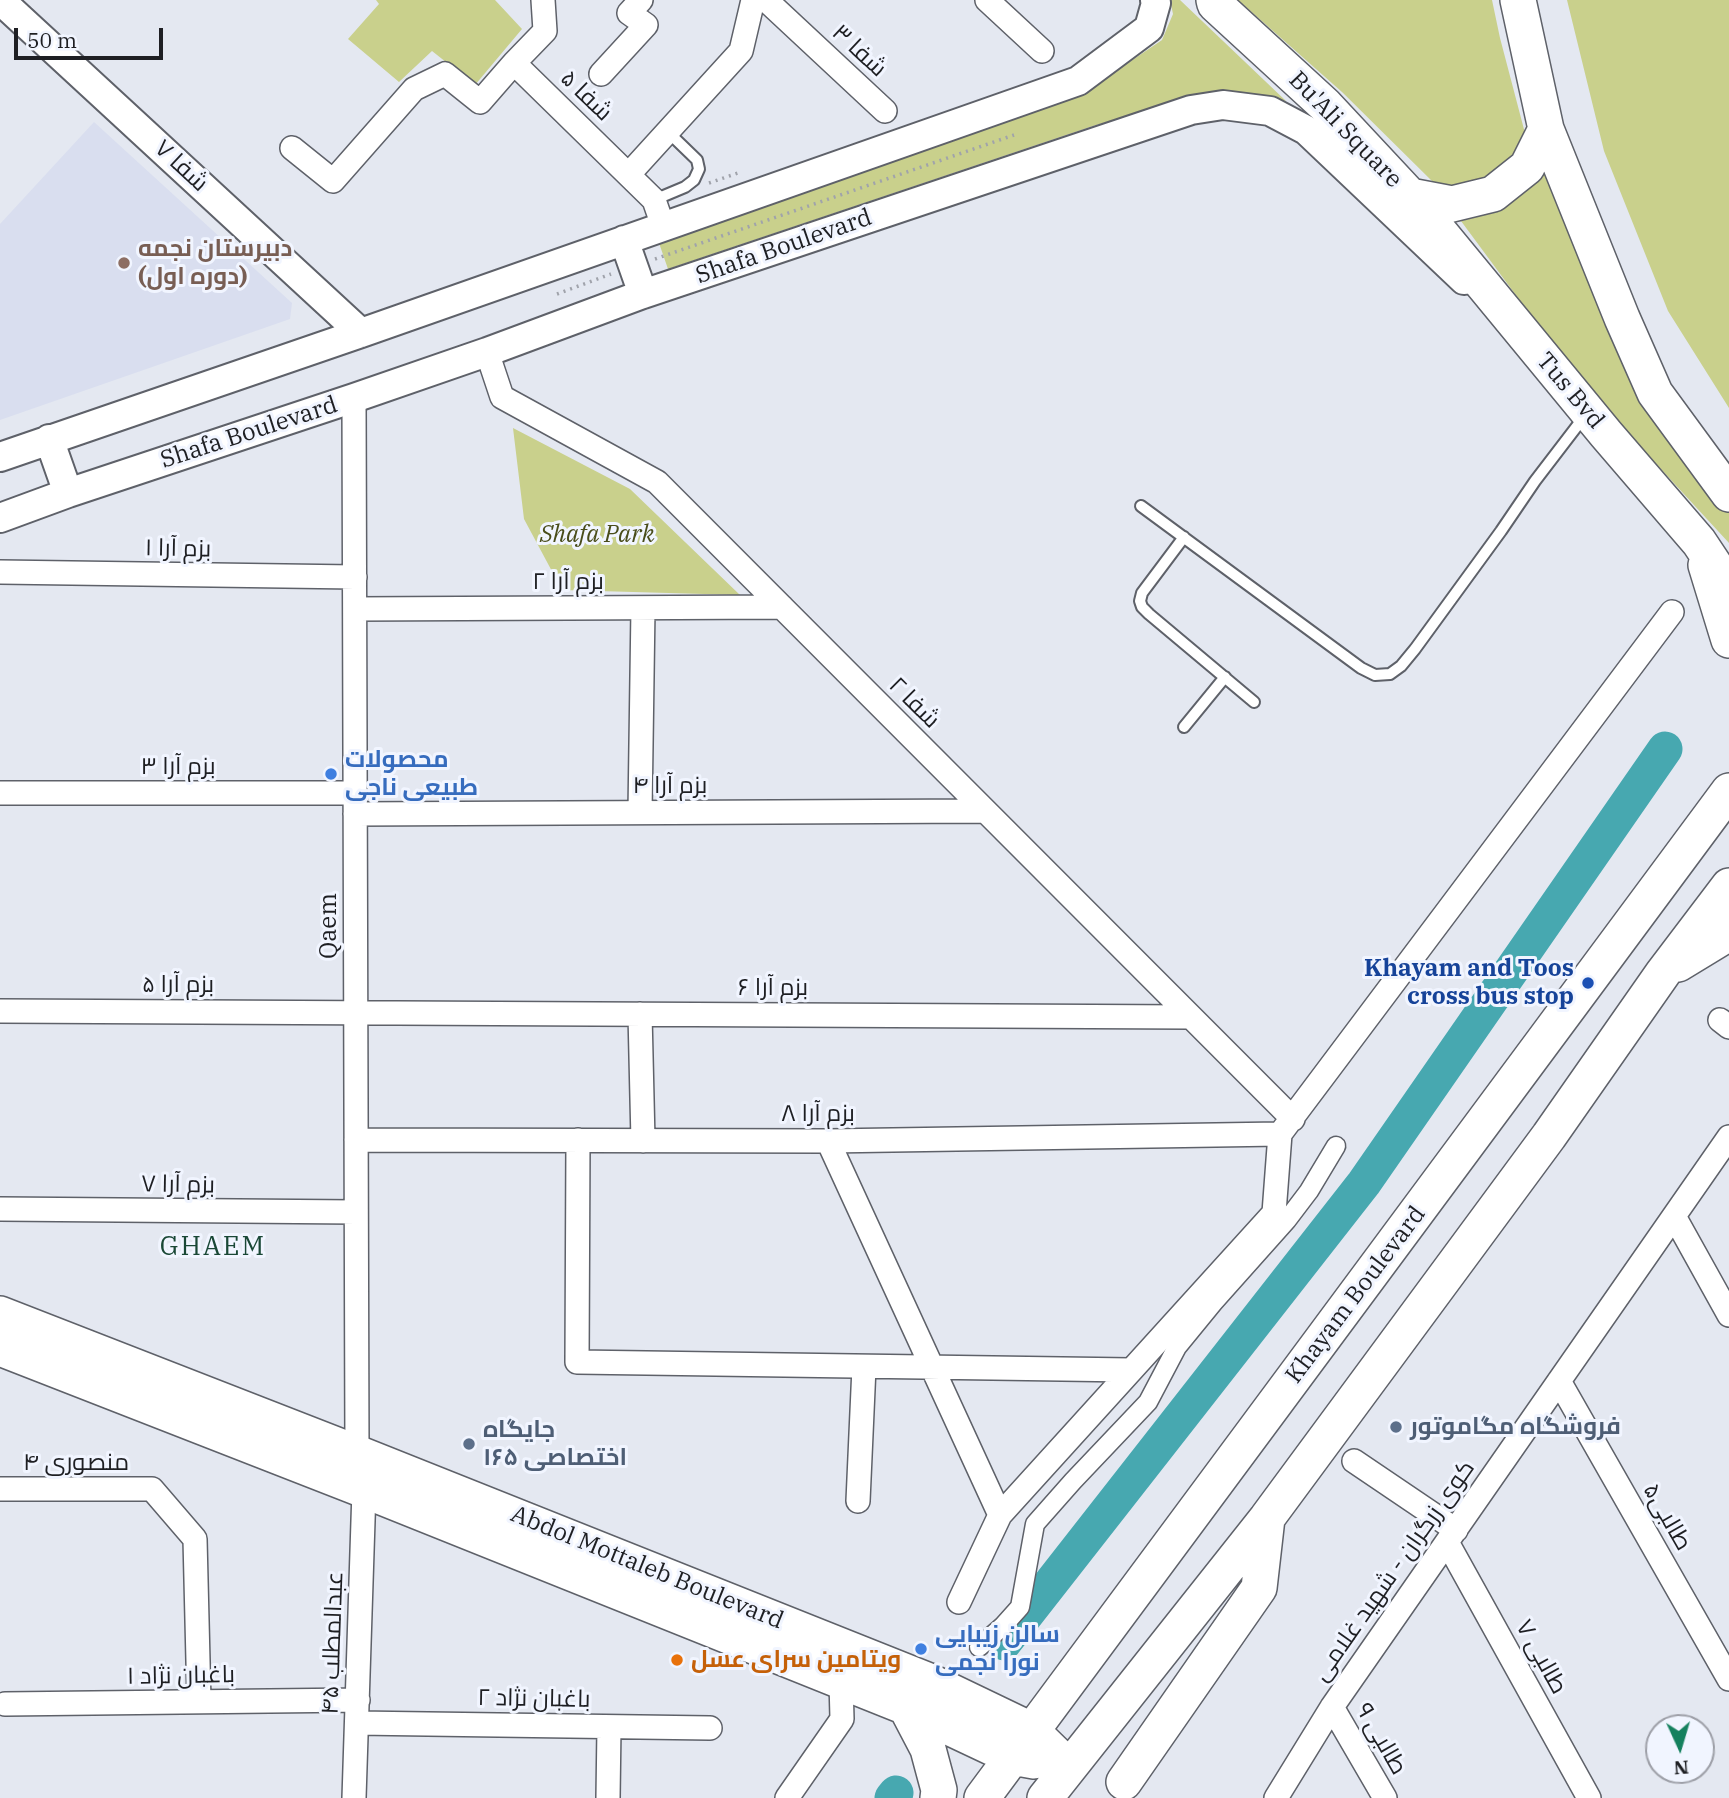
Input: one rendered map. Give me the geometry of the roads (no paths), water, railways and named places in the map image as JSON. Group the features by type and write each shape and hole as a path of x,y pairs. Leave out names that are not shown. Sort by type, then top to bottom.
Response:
{"main road":[{"name":"Bu'Ali Square","path":"1214,0 1215,4 1325,105 1410,196 1452,204 1493,194 1527,167 1546,129"},
{"path":"1518,0 1546,129 1622,318 1655,393 1723,482"},
{"name":"Tus Bvd","path":"1410,196 1699,542 1727,581"},
{"path":"1699,542 1729,640"},
{"name":"Khayam Boulevard","path":"982,1798 1572,1005 1729,786"},
{"path":"1045,1798 1268,1518 1729,886"},
{"path":"1663,973 1729,933"},
{"name":"Abdol Mottaleb Boulevard","path":"0,1314 929,1681 1022,1744 1069,1767"},
{"name":"Abdol Mottaleb Boulevard","path":"0,1348 906,1707 1022,1744"},
{"path":"1123,1790 1259,1588 1268,1518"},
{"path":"906,1707 928,1749 939,1790 938,1798"}],"street":[{"name":"شفا ۷","path":"0,0 361,333"},
{"path":"292,148 333,181 414,89 445,74 480,102 545,30 543,0"},
{"path":"601,74 646,25 629,13 641,0"},
{"path":"629,174 741,51 753,0"},
{"name":"شفا ۳","path":"766,0 885,111"},
{"path":"987,0 1042,51"},
{"path":"0,457 624,240 659,213 1078,81 1149,28 1155,0"},
{"name":"شفا ۵","path":"514,63 629,174 659,213"},
{"name":"Shafa Boulevard","path":"0,518 487,352 643,294 1191,110 1223,105 1270,111 1306,130 1451,269 1512,320"},
{"path":"624,240 643,294"},
{"name":"شفا ۲","path":"487,352 502,397 657,482 1190,1017 1286,1126"},
{"name":"Qaem","path":"354,398 357,1453"},
{"path":"49,439 68,493"},
{"name":"بزم آرا ۱","path":"0,572 355,578"},
{"name":"بزم آرا ۲","path":"355,609 782,607"},
{"path":"640,813 643,608"},
{"path":"958,1602 1000,1515 1274,1213 1286,1126 1672,612"},
{"name":"بزم آرا ۳","path":"0,793 355,804"},
{"name":"بزم آرا ۴","path":"355,804 640,813 984,811"},
{"name":"بزم آرا ۵","path":"0,1011 356,1012"},
{"name":"بزم آرا ۶","path":"356,1012 1190,1017"},
{"path":"640,1014 642,1141"},
{"name":"بزم آرا ۸","path":"356,1140 828,1141 1286,1126"},
{"name":"کوی زرگران - شهید غلامی","path":"1276,1798 1332,1707 1729,1137"},
{"path":"578,1140 577,1362 1131,1370"},
{"path":"828,1141 1000,1515"},
{"path":"979,1647 1020,1607 1035,1524 1148,1402 1177,1347 1287,1220 1309,1191 1335,1146"},
{"name":"بزم آرا ۷","path":"0,1209 356,1212"},
{"path":"1674,1216 1729,1315"},
{"path":"858,1501 864,1367"},
{"name":"طالبی۵","path":"1559,1381 1729,1679"},
{"name":"عبدالمطلب ۴۵","path":"354,1798 364,1490 357,1453"},
{"path":"1354,1461 1451,1536"},
{"name":"منصوری ۴","path":"0,1489 152,1489 195,1539 199,1702"},
{"name":"طالبی ۷","path":"1451,1536 1589,1798"},
{"path":"787,1798 842,1719 841,1681"},
{"name":"باغبان نژاد ۱","path":"5,1704 199,1702 357,1712"},
{"name":"طالبی ۹","path":"1332,1707 1385,1798"},
{"name":"باغبان نژاد ۲","path":"357,1712 609,1727 710,1728"},
{"path":"608,1798 609,1727"}],"lane":[{"path":"659,213 694,180 699,169 697,160 667,131"},
{"path":"1141,506 1361,668 1375,675 1390,674 1401,666 1415,649 1535,481 1588,412"},
{"path":"1184,537 1146,587 1140,601 1142,607 1254,702"},
{"path":"1184,727 1225,677"}],"waterway":[{"path":"1004,1643 1364,1183 1665,749"},
{"path":"892,1798 896,1793"}],"place":[{"name":"دبیرستان نجمه (دوره اول)","path":"124,263"},
{"name":"محصولات طبیعی ناجی","path":"331,774"},
{"name":"Khayam and Toos cross bus stop","path":"1588,983"},
{"name":"فروشگاه مگاموتور","path":"1396,1427"},
{"name":"جایگاه اختصاصی ۱۶۵","path":"469,1444"},
{"name":"سالن زیبایی نورا نجمی","path":"921,1649"},
{"name":"ویتامین سرای عسل","path":"677,1660"}],"district":[{"name":"GHAEM","path":"213,1247"}],"park label":[{"name":"Shafa Park","path":"597,535"}]}
